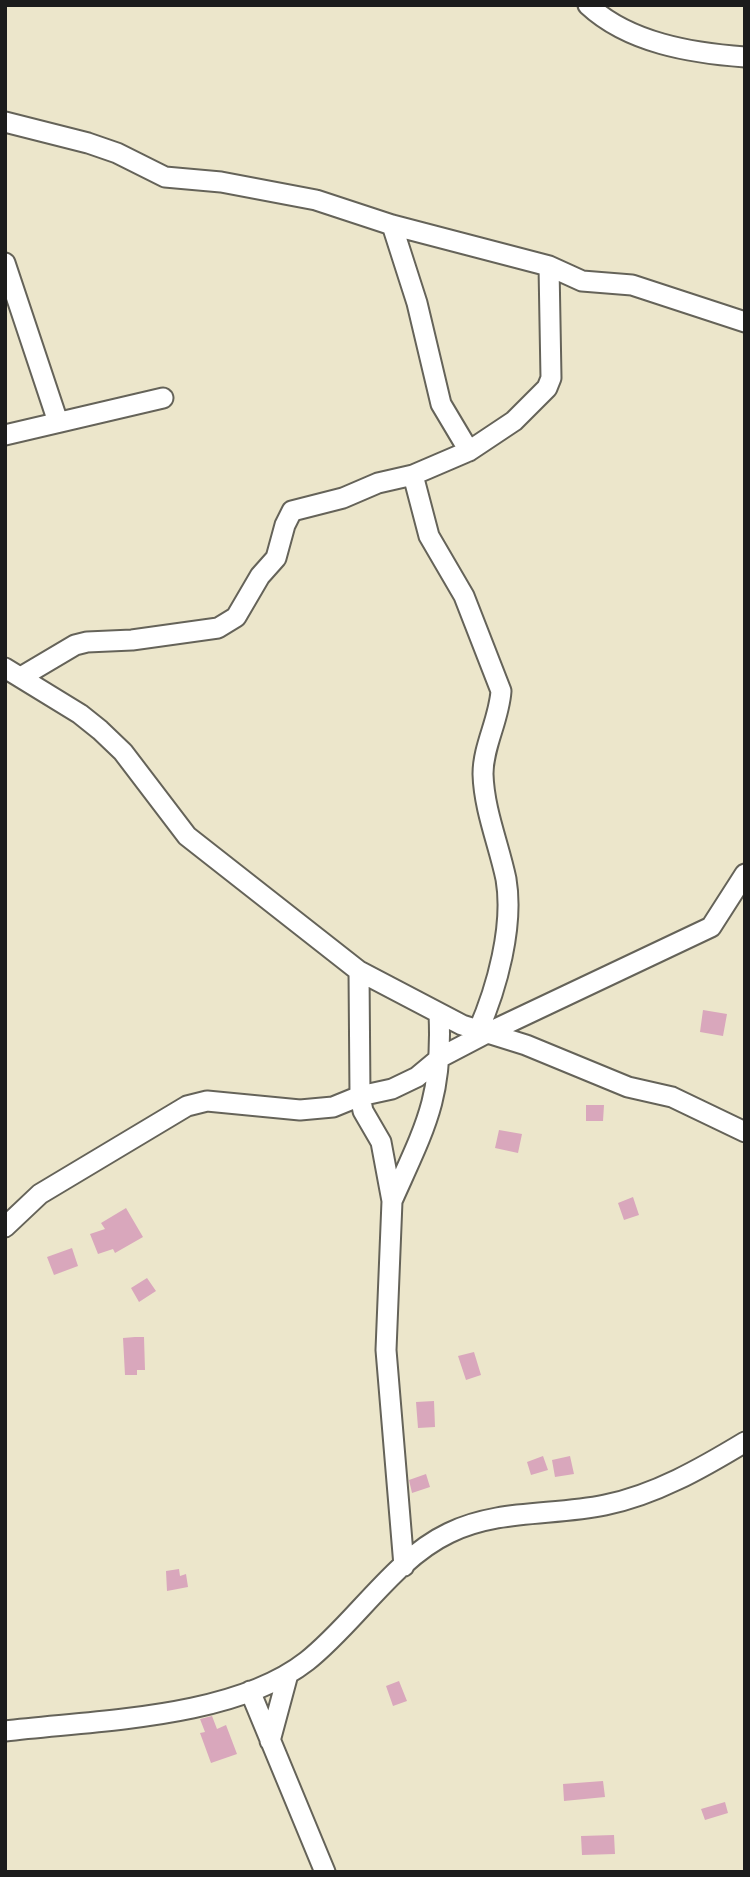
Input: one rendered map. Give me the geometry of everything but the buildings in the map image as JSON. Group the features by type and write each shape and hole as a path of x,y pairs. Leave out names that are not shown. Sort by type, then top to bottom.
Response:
{"street":[{"path":"588,5 600,16 650,40 708,54 745,57"},
{"path":"5,122 88,143 117,153 165,177 220,182 316,200 392,225 549,267 582,281 632,285 745,322"},
{"path":"392,225 421,315 441,404 469,451"},
{"path":"5,263 58,422"},
{"path":"13,672 87,642 132,640 218,628 230,622 260,576 276,558 285,525 292,511 343,498 377,483 413,475 469,451 502,430 547,388 551,378 549,267"},
{"path":"5,435 163,398"},
{"path":"413,475 425,526 464,596 502,691 483,776 505,877 508,905 496,984 482,1032"},
{"path":"13,672 80,714 123,752 187,836 359,971 439,1014 482,1032 526,1045 628,1087 672,1097 745,1132"},
{"path":"5,1227 40,1194 187,1106 207,1101 300,1110 333,1107 360,1096 392,1089 417,1077 441,1057 482,1032 711,927 745,874"},
{"path":"359,971 360,1096 363,1111 381,1142 391,1201 387,1350 404,1566"},
{"path":"391,1201 431,1113 441,1057 439,1014"},
{"path":"5,1731 156,1715 250,1691 288,1674 327,1643 404,1566 450,1532 504,1516 604,1505 626,1499 709,1464 745,1442"},
{"path":"270,1741 288,1674"},
{"path":"250,1691 325,1872"}]}
